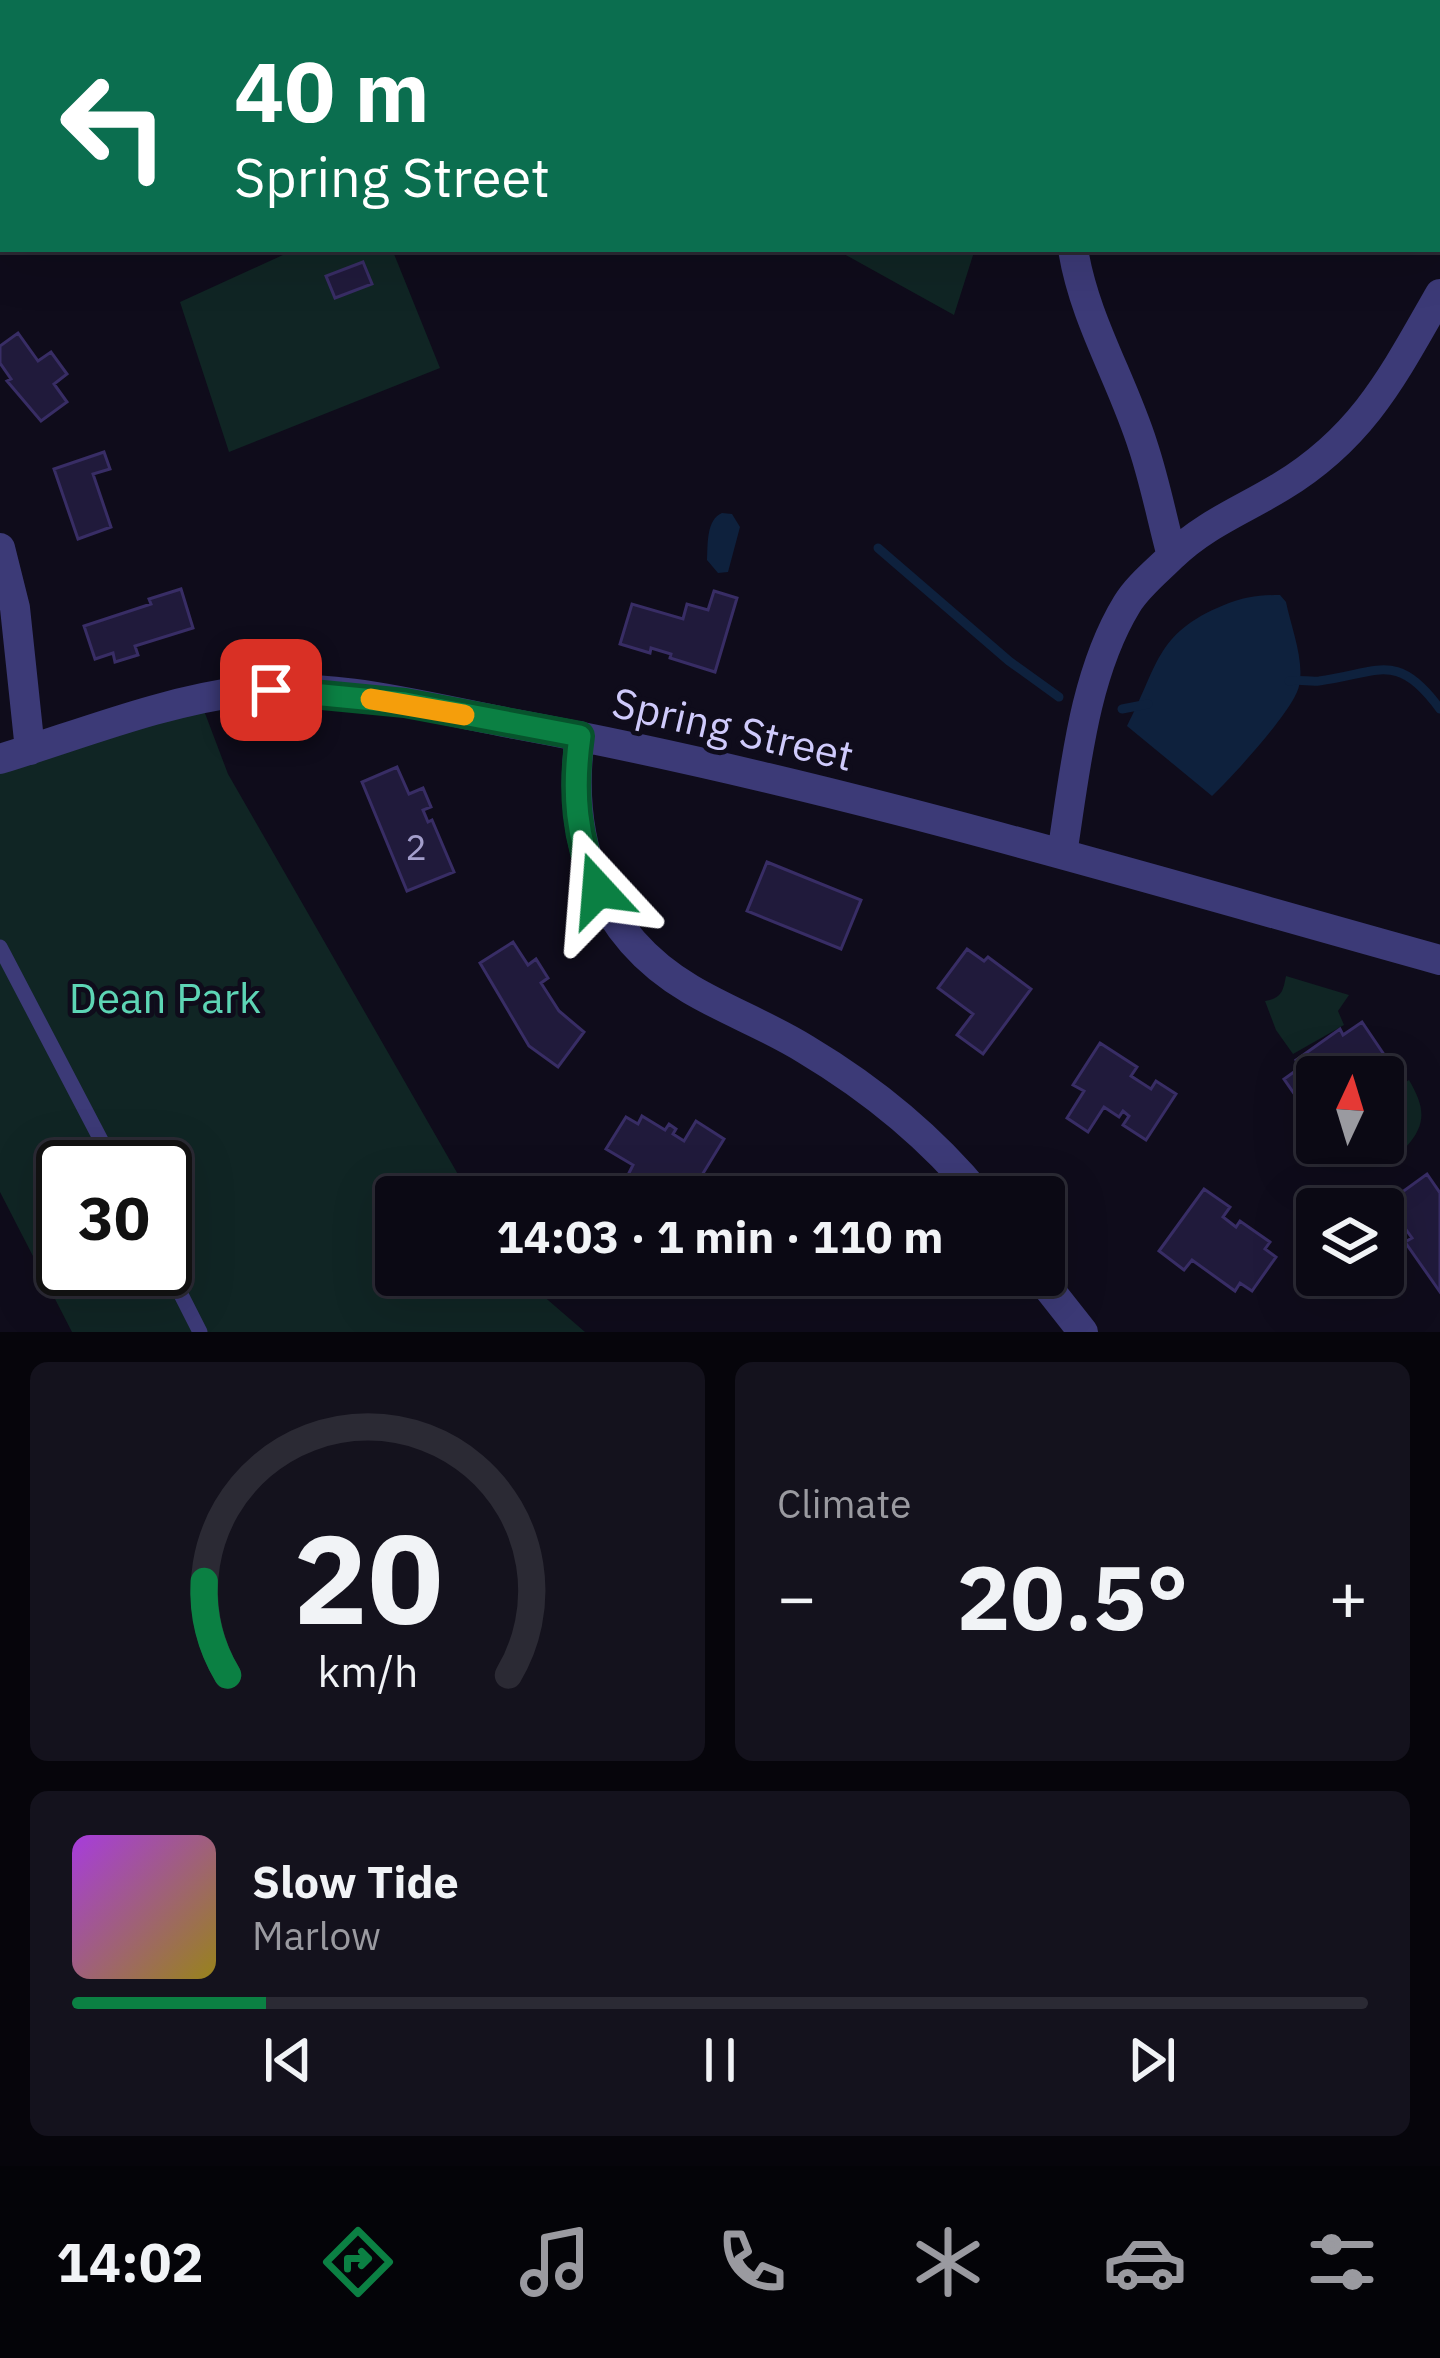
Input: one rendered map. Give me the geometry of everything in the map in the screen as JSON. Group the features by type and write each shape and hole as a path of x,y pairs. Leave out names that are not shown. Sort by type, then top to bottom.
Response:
{"street":[{"path":"1073,252 1096,330 1142,443 1172,556"},
{"path":"1062,854 1085,723 1101,664 1128,602 1212,523 1283,486 1361,423 1440,294"},
{"path":"0,548 15,608 15,755"},
{"name":"Spring Street","path":"15,755 200,700 271,690 405,703 697,760 1062,854 1440,959"},
{"path":"580,736 574,801 582,846 610,910 638,947 692,990 773,1030 849,1076 929,1141 961,1176"},
{"path":"1055,1296 1083,1332"}],"lane":[{"path":"0,947 101,1140"},
{"path":"182,1296 200,1332"}],"green space":[{"path":"289,252 393,252 440,368 229,452 180,302"},
{"path":"840,252 974,252 954,315"},
{"name":"Dean Park","path":"200,700 228,774 459,1176 375,1176 375,1296 543,1296 585,1332 72,1332 53,1296 192,1296 192,1140 36,1140 36,1262 0,1192 0,759"},
{"path":"1286,976 1349,995 1338,1011 1344,1025 1293,1054 1276,1030 1265,1001 1281,993"},
{"path":"1409,1080 1421,1114 1418,1130 1406,1147 1404,1144 1404,1083"}],"water":[{"path":"722,513 732,514 740,527 728,572 718,573 707,560 708,540 713,521"},
{"path":"1280,595 1297,644 1299,686 1275,726 1212,796 1127,726 1161,654 1184,627 1231,602"}],"building":[{"path":"363,262 372,284 335,298 326,276"},
{"path":"18,333 38,361 51,352 67,374 54,384 67,402 41,421 7,381 11,379 0,363 0,346"},
{"path":"104,452 110,469 93,474 111,527 78,539 54,469"},
{"path":"181,589 193,628 135,646 138,655 115,662 113,653 95,659 84,626"},
{"path":"714,591 737,598 715,672 651,648 650,653 620,644 632,604 683,619 687,604 708,610"},
{"path":"397,767 409,794 423,788 431,807 423,810 454,872 407,891 362,782"},
{"path":"767,862 861,900 841,949 747,911"},
{"path":"513,942 528,965 536,959 548,978 541,983 559,1011 584,1032 558,1067 529,1046 480,963"},
{"path":"967,949 984,961 988,957 1031,989 983,1054 957,1035 973,1014 938,988"},
{"path":"1362,1022 1385,1056 1302,1056 1340,1029 1343,1035"},
{"path":"1100,1043 1137,1067 1131,1076 1151,1089 1156,1081 1176,1094 1146,1140 1123,1125 1129,1116 1123,1111 1119,1117 1104,1107 1088,1132 1067,1118 1084,1091 1073,1085"},
{"path":"1296,1071 1296,1096 1284,1079"},
{"path":"642,1116 665,1130 669,1124 676,1129 673,1134 684,1141 696,1121 724,1139 701,1176 630,1176 633,1165 606,1149 626,1117 638,1124"},
{"path":"1427,1174 1440,1193 1440,1292 1405,1242 1412,1238 1404,1227 1404,1191"},
{"path":"1204,1189 1230,1207 1223,1217 1236,1227 1240,1221 1270,1242 1265,1249 1276,1257 1252,1291 1240,1283 1235,1291 1192,1260 1184,1270 1159,1251"}],"waterway":[{"path":"878,548 1009,661 1059,697"},
{"path":"1289,681 1399,672 1440,709"},
{"path":"1122,709 1148,704"}],"slow traffic":[{"path":"371,699 464,715"}],"route":[{"path":"271,690 405,703 580,736 574,801 582,846 598,890"}]}
